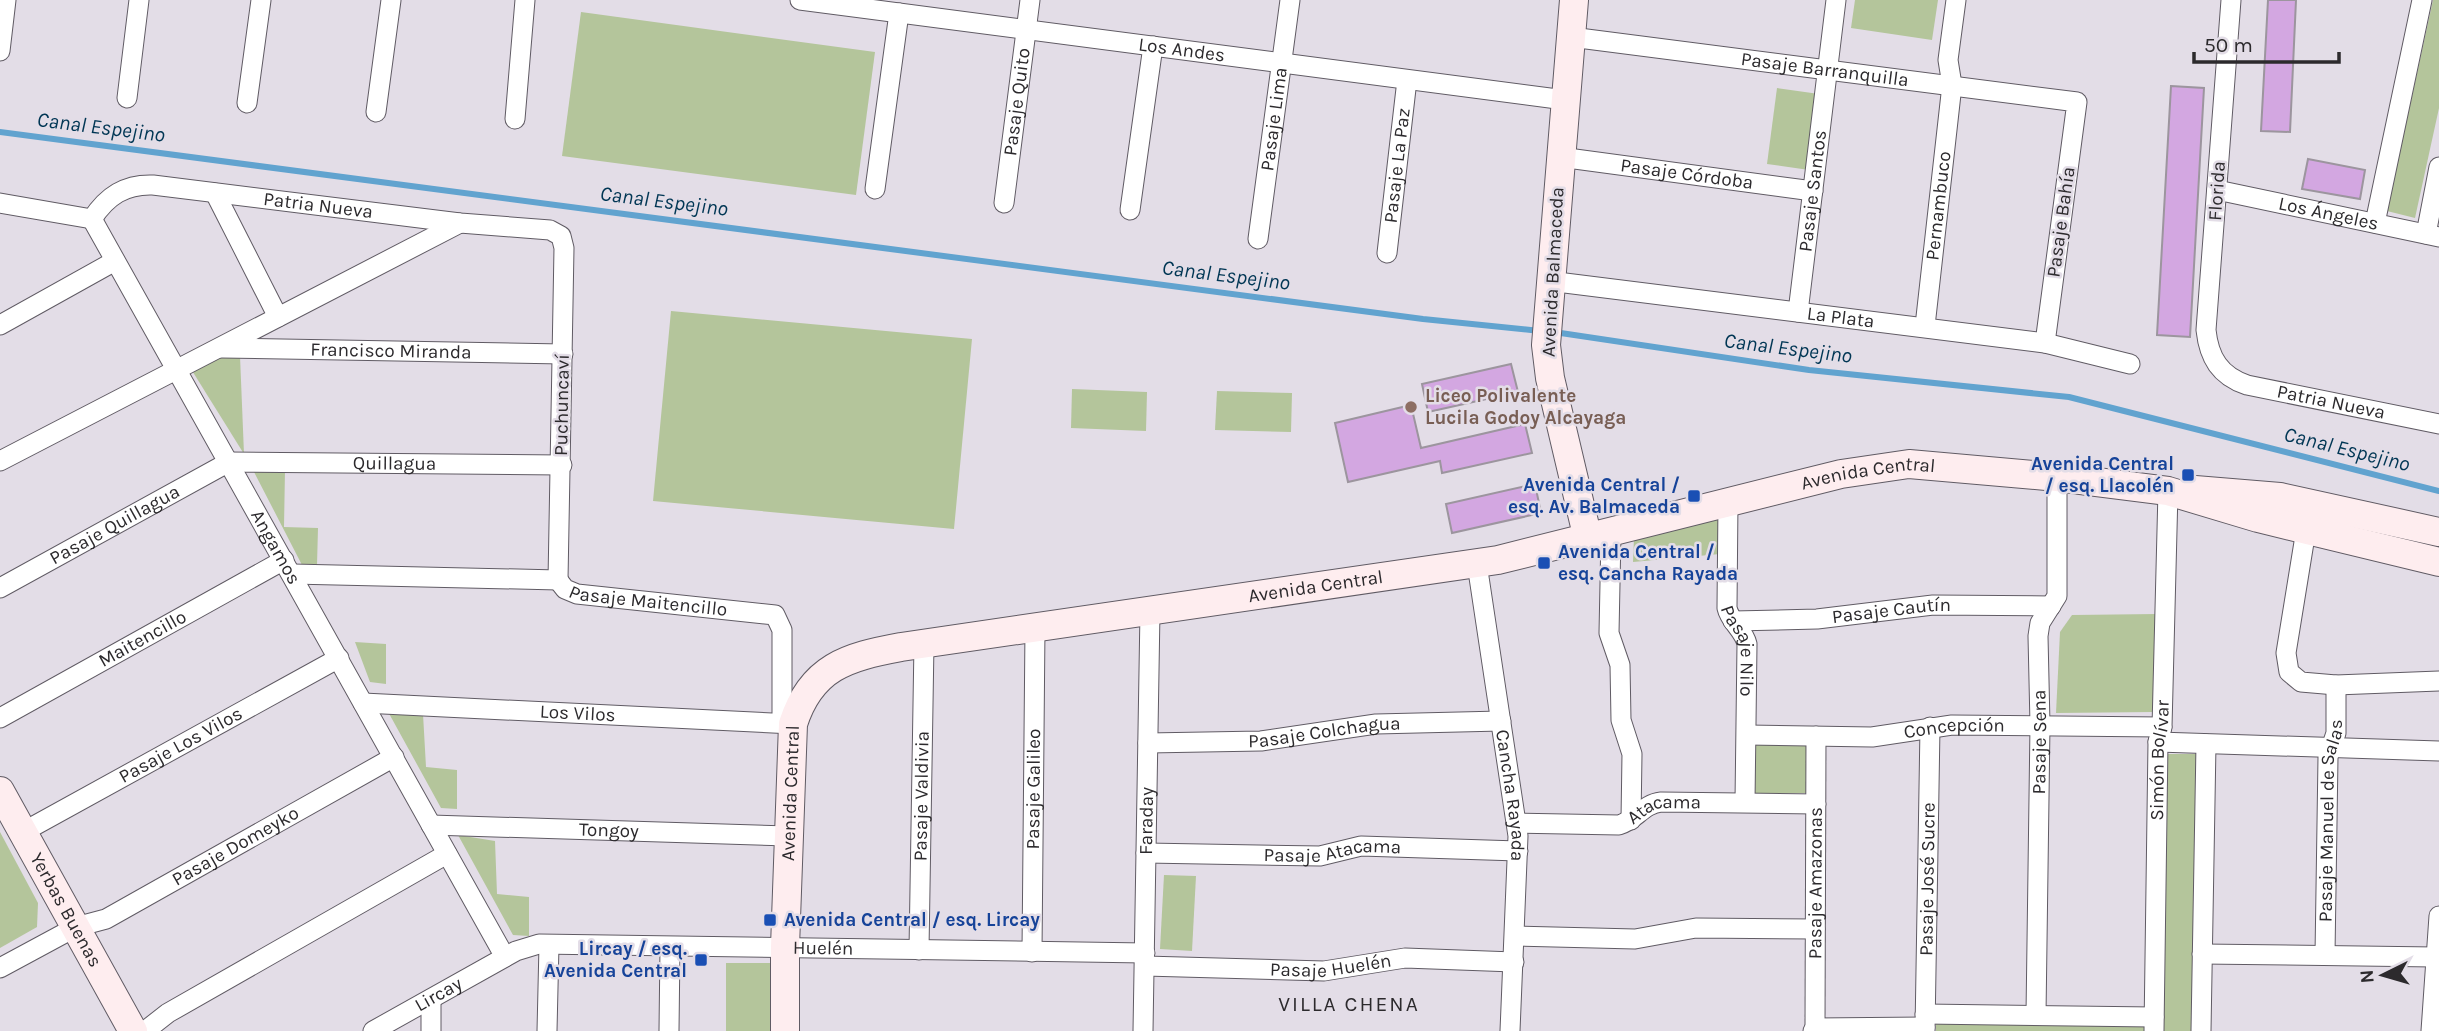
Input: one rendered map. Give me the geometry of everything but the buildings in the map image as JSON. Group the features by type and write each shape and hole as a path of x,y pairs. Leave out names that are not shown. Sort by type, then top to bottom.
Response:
{"street":[{"path":"0,51 6,0"},
{"path":"127,98 139,0"},
{"path":"247,103 261,0"},
{"path":"376,112 391,0"},
{"path":"515,119 525,0"},
{"name":"Los Andes","path":"800,0 856,4 899,13 1565,100"},
{"name":"Pasaje Quito","path":"1004,203 1030,0"},
{"name":"Pasaje Lima","path":"1258,239 1290,0"},
{"name":"Avenida Balmaceda","path":"1574,0 1549,281 1546,345 1550,378 1599,537"},
{"name":"Pasaje Santos","path":"1798,312 1836,0"},
{"name":"Pernambuco","path":"1925,326 1952,85 1948,60 1956,0"},
{"name":"Florida","path":"2226,376 2211,355 2206,330 2231,0"},
{"path":"2375,223 2422,0"},
{"path":"875,189 899,13"},
{"name":"Pasaje Barranquilla","path":"1571,37 2077,102"},
{"path":"1130,209 1153,46"},
{"name":"Pasaje La Paz","path":"1387,253 1407,79"},
{"name":"Pasaje Bahía","path":"2045,343 2077,102"},
{"name":"Pasaje Córdoba","path":"1560,157 1813,191"},
{"path":"2432,236 2439,167"},
{"name":"Patria Nueva","path":"92,219 107,200 131,186 153,185 460,223 556,232"},
{"name":"Los Ángeles","path":"2217,190 2432,236"},
{"path":"215,192 278,317"},
{"path":"0,203 92,219"},
{"name":"Angamos","path":"92,219 505,957"},
{"name":"Francisco Miranda","path":"0,461 460,223"},
{"name":"Puchuncaví","path":"556,232 561,236 564,248 558,580"},
{"path":"0,325 116,261"},
{"name":"La Plata","path":"1549,281 2045,343 2130,364"},
{"name":"Francisco Miranda","path":"218,348 563,354"},
{"name":"Patria Nueva","path":"2226,376 2247,385 2439,424"},
{"name":"Quillagua","path":"229,462 562,465"},
{"name":"Pasaje Quillagua","path":"0,588 229,462"},
{"name":"Avenida Central","path":"785,1031 788,724 810,689 839,664 868,653 1477,564 1599,537 1841,474 1909,464 2057,477 2168,491 2305,530 2439,562"},
{"name":"Pasaje Sena","path":"2036,1015 2040,725 2038,636 2040,623 2057,596 2057,477"},
{"name":"Avenida Central","path":"2168,491 2213,489 2280,497 2426,528"},
{"name":"Simón Bolívar","path":"2154,1024 2168,491"},
{"name":"Pasaje Nilo","path":"1728,502 1727,608 1732,621 1746,637 1747,644 1745,802"},
{"path":"2406,554 2426,528"},
{"path":"2305,530 2286,653 2289,672 2301,682 2336,685 2439,681"},
{"path":"1599,537 1609,633 1620,666 1620,713 1632,754 1631,820"},
{"name":"Cancha Rayada","path":"1477,564 1517,824 1510,1031"},
{"name":"Pasaje Maitencillo","path":"288,567 558,580 565,589 577,594 775,614 782,630 788,724"},
{"name":"Maitencillo","path":"0,718 288,567"},
{"name":"Pasaje Cautín","path":"1732,621 1817,619 1933,605 2051,606"},
{"name":"Faraday","path":"1143,1031 1150,611"},
{"name":"Pasaje Galileo","path":"1032,951 1035,628"},
{"name":"Pasaje Valdivia","path":"919,950 925,643"},
{"name":"Pasaje Los Vilos","path":"23,832 339,658"},
{"name":"Pasaje Manuel de Salas","path":"2325,955 2328,757 2336,733 2336,685"},
{"name":"Los Vilos","path":"363,703 788,724"},
{"name":"Pasaje Colchagua","path":"1148,743 1261,741 1376,724 1501,721"},
{"name":"Concepción","path":"1747,735 1888,736 1930,727 2040,725 2160,735 2206,744 2439,751"},
{"name":"Pasaje José Sucre","path":"1925,1024 1930,727"},
{"name":"Pasaje Amazonas","path":"1814,1030 1816,736"},
{"path":"2201,1031 2206,744"},
{"name":"Pasaje Domeyko","path":"0,968 76,927 106,919 394,757"},
{"name":"Yerbas Buenas","path":"0,791 133,1031"},
{"name":"Atacama","path":"1517,824 1611,825 1631,820 1654,803 1816,804"},
{"name":"Tongoy","path":"431,825 789,836"},
{"name":"Pasaje Atacama","path":"1146,853 1320,856 1361,846 1518,851"},
{"path":"145,1031 167,1013 447,854"},
{"path":"2431,1031 2439,916"},
{"path":"1515,936 1635,939 1696,928 1815,929"},
{"path":"547,1031 549,945"},
{"name":"Huelén","path":"505,957 526,947 549,945 1032,951 1145,960"},
{"path":"669,1031 670,947"},
{"path":"2202,954 2435,957"},
{"name":"Lircay","path":"373,1031 505,957"},
{"name":"Pasaje Huelén","path":"1145,960 1324,971 1405,958 1514,962"},
{"path":"430,999 431,1031"},
{"path":"1814,1030 2036,1015 2154,1024"}],"green space":[{"path":"1855,0 1938,0 1932,40 1851,28"},
{"path":"2433,0 2439,0 2439,108 2415,218 2387,211"},
{"path":"581,12 875,52 856,195 562,156"},
{"path":"1777,88 1819,94 1809,170 1767,164"},
{"path":"671,311 972,339 954,529 653,501"},
{"path":"215,355 240,356 244,454 191,369"},
{"path":"1072,389 1147,392 1146,431 1071,428"},
{"path":"1217,391 1292,393 1291,432 1215,430"},
{"path":"253,470 285,470 284,527 318,528 317,565 302,565"},
{"path":"1720,513 1720,554 1633,562 1634,538"},
{"path":"2157,614 2153,712 2056,713 2060,632 2072,615"},
{"path":"355,642 386,644 386,684 370,682"},
{"path":"386,708 423,714 426,767 457,770 457,809 441,808"},
{"path":"1754,742 1808,743 1807,793 1754,793"},
{"path":"2167,754 2196,754 2192,1031 2163,1031"},
{"path":"0,832 38,903 37,927 0,948"},
{"path":"458,835 495,841 497,894 529,897 529,936 513,935"},
{"path":"1164,875 1196,876 1192,951 1160,949"},
{"path":"726,963 774,963 773,1031 726,1031"},
{"path":"1936,1020 2145,1024 2145,1031 1936,1031"}],"waterway":[{"name":"Canal Espejino","path":"0,132 1423,319 1540,331"},
{"name":"Canal Espejino","path":"1554,332 1809,370 2069,397 2439,491"}],"place":[{"name":"Liceo Polivalente Lucila Godoy Alcayaga","path":"1411,407"},
{"name":"Avenida Central / esq. Llacolén","path":"2188,475"},
{"name":"Avenida Central / esq. Av. Balmaceda","path":"1694,496"},
{"name":"Avenida Central / esq. Cancha Rayada","path":"1544,563"},
{"name":"Avenida Central / esq. Lircay","path":"770,920"},
{"name":"Lircay / esq. Avenida Central","path":"701,960"}],"district":[{"name":"VILLA CHENA","path":"1349,1004"}]}
